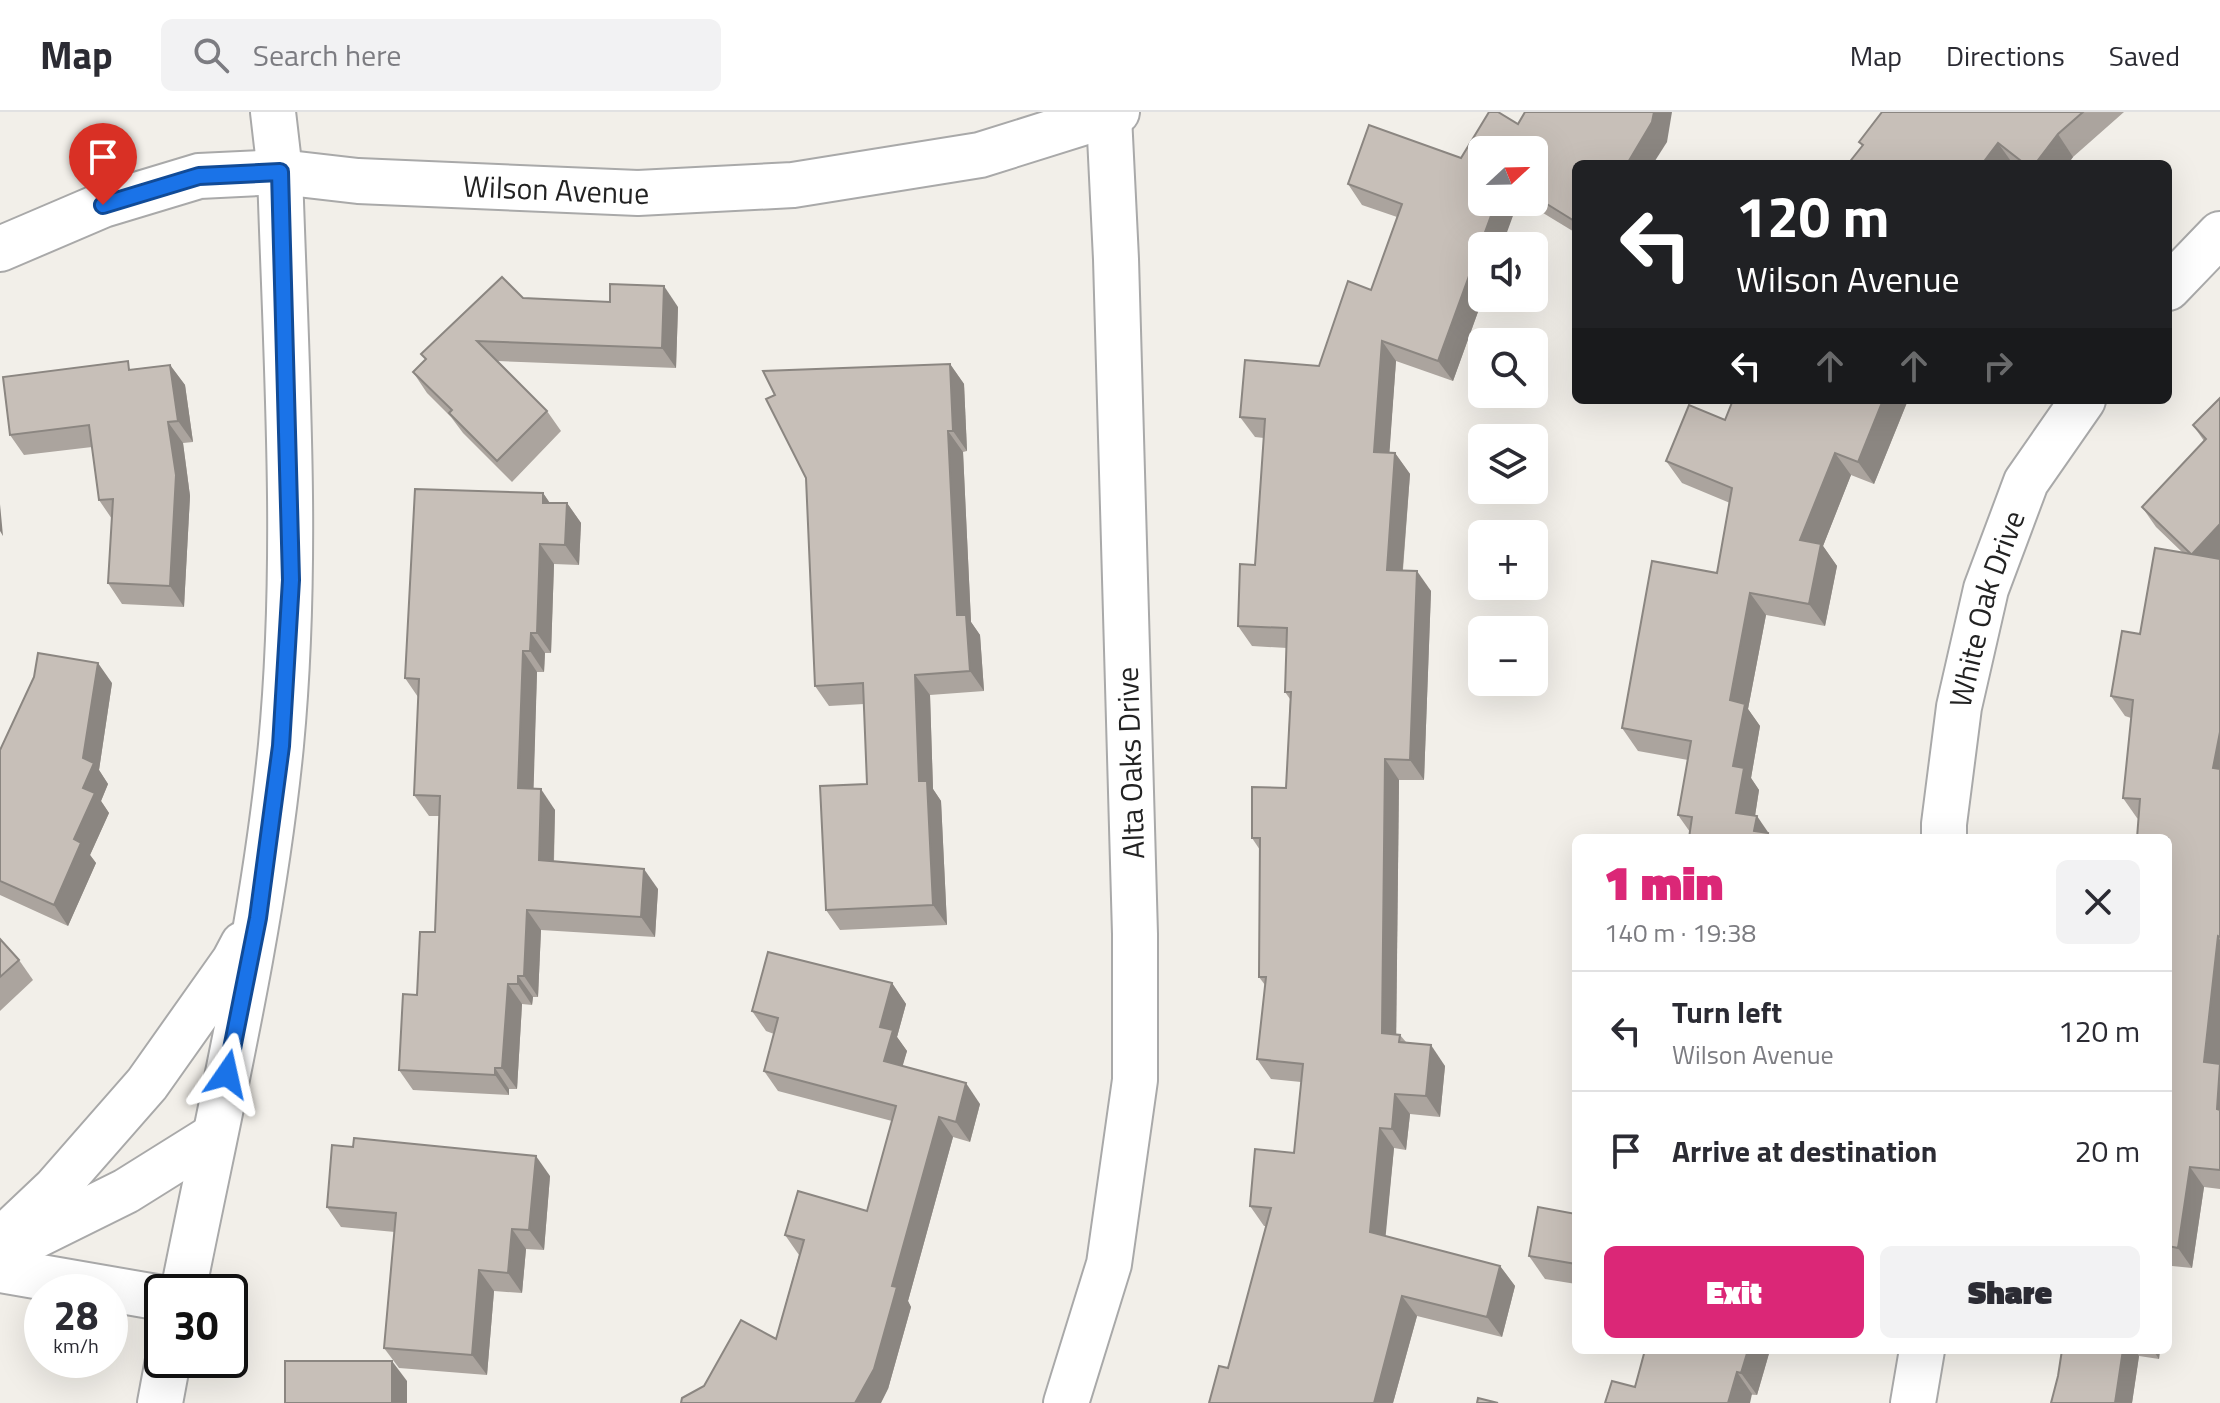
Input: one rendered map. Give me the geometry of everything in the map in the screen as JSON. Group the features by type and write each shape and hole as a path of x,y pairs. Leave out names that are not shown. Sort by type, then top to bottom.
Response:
{"street":[{"path":"187,1274 258,918 281,746 291,580 280,172 273,112"},
{"name":"Wilson Avenue","path":"0,249 103,205 199,176 280,172 358,181 638,193 793,185 980,155 1113,114"},
{"name":"Alta Oaks Drive","path":"1066,1403 1109,1264 1135,1080 1113,114"},
{"path":"2172,284 2220,234"},
{"name":"White Oak Drive","path":"1944,834 1959,707 1986,589 2026,482 2080,404"},
{"path":"0,1241 55,1189 147,1084 234,961 258,918"},
{"path":"0,1253 126,1191 214,1136"},
{"path":"0,1270 144,1295"},
{"path":"1913,1403 1921,1354"},
{"path":"160,1403 165,1378"}],"building":[{"path":"1489,112 1498,112 1518,124 1525,112 1654,112 1652,122 1629,160 1572,160 1572,220 1548,205 1548,136 1474,136"},
{"path":"1882,112 2083,112 2058,134 2038,160 2020,160 1998,143 1985,160 1851,160 1863,145 1859,142"},
{"path":"1369,125 1461,158 1468,146 1468,216 1491,216 1485,232 1468,232 1468,279 1438,361 1382,341 1374,452 1395,453 1387,570 1417,571 1410,760 1385,759 1382,1033 1400,1035 1399,1042 1431,1045 1426,1096 1395,1094 1392,1129 1380,1128 1370,1232 1500,1266 1487,1317 1402,1296 1374,1403 1209,1403 1219,1366 1228,1368 1271,1208 1250,1206 1255,1149 1294,1153 1303,1064 1257,1059 1266,977 1259,977 1260,838 1252,838 1252,787 1286,788 1291,692 1285,692 1287,628 1238,626 1240,564 1255,565 1265,419 1240,417 1245,360 1319,366 1348,281 1371,290 1402,204 1348,184"},
{"path":"502,277 523,298 610,302 610,284 664,286 662,348 477,341 547,411 497,461 413,372 426,359 421,354"},
{"path":"128,361 129,370 170,365 178,421 168,422 176,475 170,586 108,583 113,499 99,500 89,425 10,435 3,377"},
{"path":"950,364 953,431 948,431 957,615 966,615 970,671 915,675 919,781 927,781 933,905 826,910 820,786 867,784 863,683 815,686 806,478 766,399 775,395 763,371"},
{"path":"2220,398 2220,524 2192,554 2220,559 2220,732 2213,768 2220,769 2220,937 2204,1062 2220,1064 2217,1109 2220,1110 2220,1170 2190,1167 2178,1248 2172,1247 2172,834 2137,834 2140,799 2123,798 2133,700 2111,696 2122,631 2140,634 2155,548 2191,554 2142,507 2206,439 2193,425"},
{"path":"1731,404 1881,404 1858,462 1835,453 1800,540 1821,544 1809,604 1750,593 1730,700 1745,704 1733,766 1744,768 1736,813 1757,816 1754,831 1768,834 1690,834 1692,817 1678,815 1691,741 1622,728 1652,561 1717,573 1732,488 1666,461 1689,405 1725,420"},
{"path":"415,489 543,493 543,503 567,503 565,545 540,544 537,633 531,633 530,651 523,651 518,788 541,789 539,860 644,869 641,917 527,910 524,976 518,976 518,984 508,984 502,1068 495,1068 495,1075 399,1070 403,994 417,995 420,932 435,932 440,796 414,795 419,679 405,678"},
{"path":"38,653 98,663 83,758 94,763 83,788 95,793 74,839 81,843 54,905 0,881 0,750 34,677"},
{"path":"0,939 19,960 0,977"},
{"path":"768,952 892,983 880,1027 893,1030 884,1061 966,1083 956,1122 939,1117 892,1286 897,1287 874,1369 855,1403 681,1403 682,1398 704,1386 741,1320 776,1339 804,1240 785,1235 798,1191 867,1211 896,1106 764,1071 778,1018 752,1011"},
{"path":"354,1138 536,1156 529,1230 512,1229 508,1273 479,1270 472,1355 384,1348 396,1213 327,1207 332,1145 353,1147"},
{"path":"1538,1207 1572,1213 1572,1263 1529,1256"},
{"path":"1644,1354 1747,1354 1741,1373 1737,1372 1728,1403 1605,1403 1612,1381 1635,1387"},
{"path":"2061,1354 2122,1354 2115,1403 2051,1403"},
{"path":"285,1361 392,1361 392,1403 285,1403"},
{"path":"1478,1398 1498,1403 1477,1403"}],"route":[{"path":"103,205 199,176 280,172 291,580 281,746 258,918 227,1074"}]}
